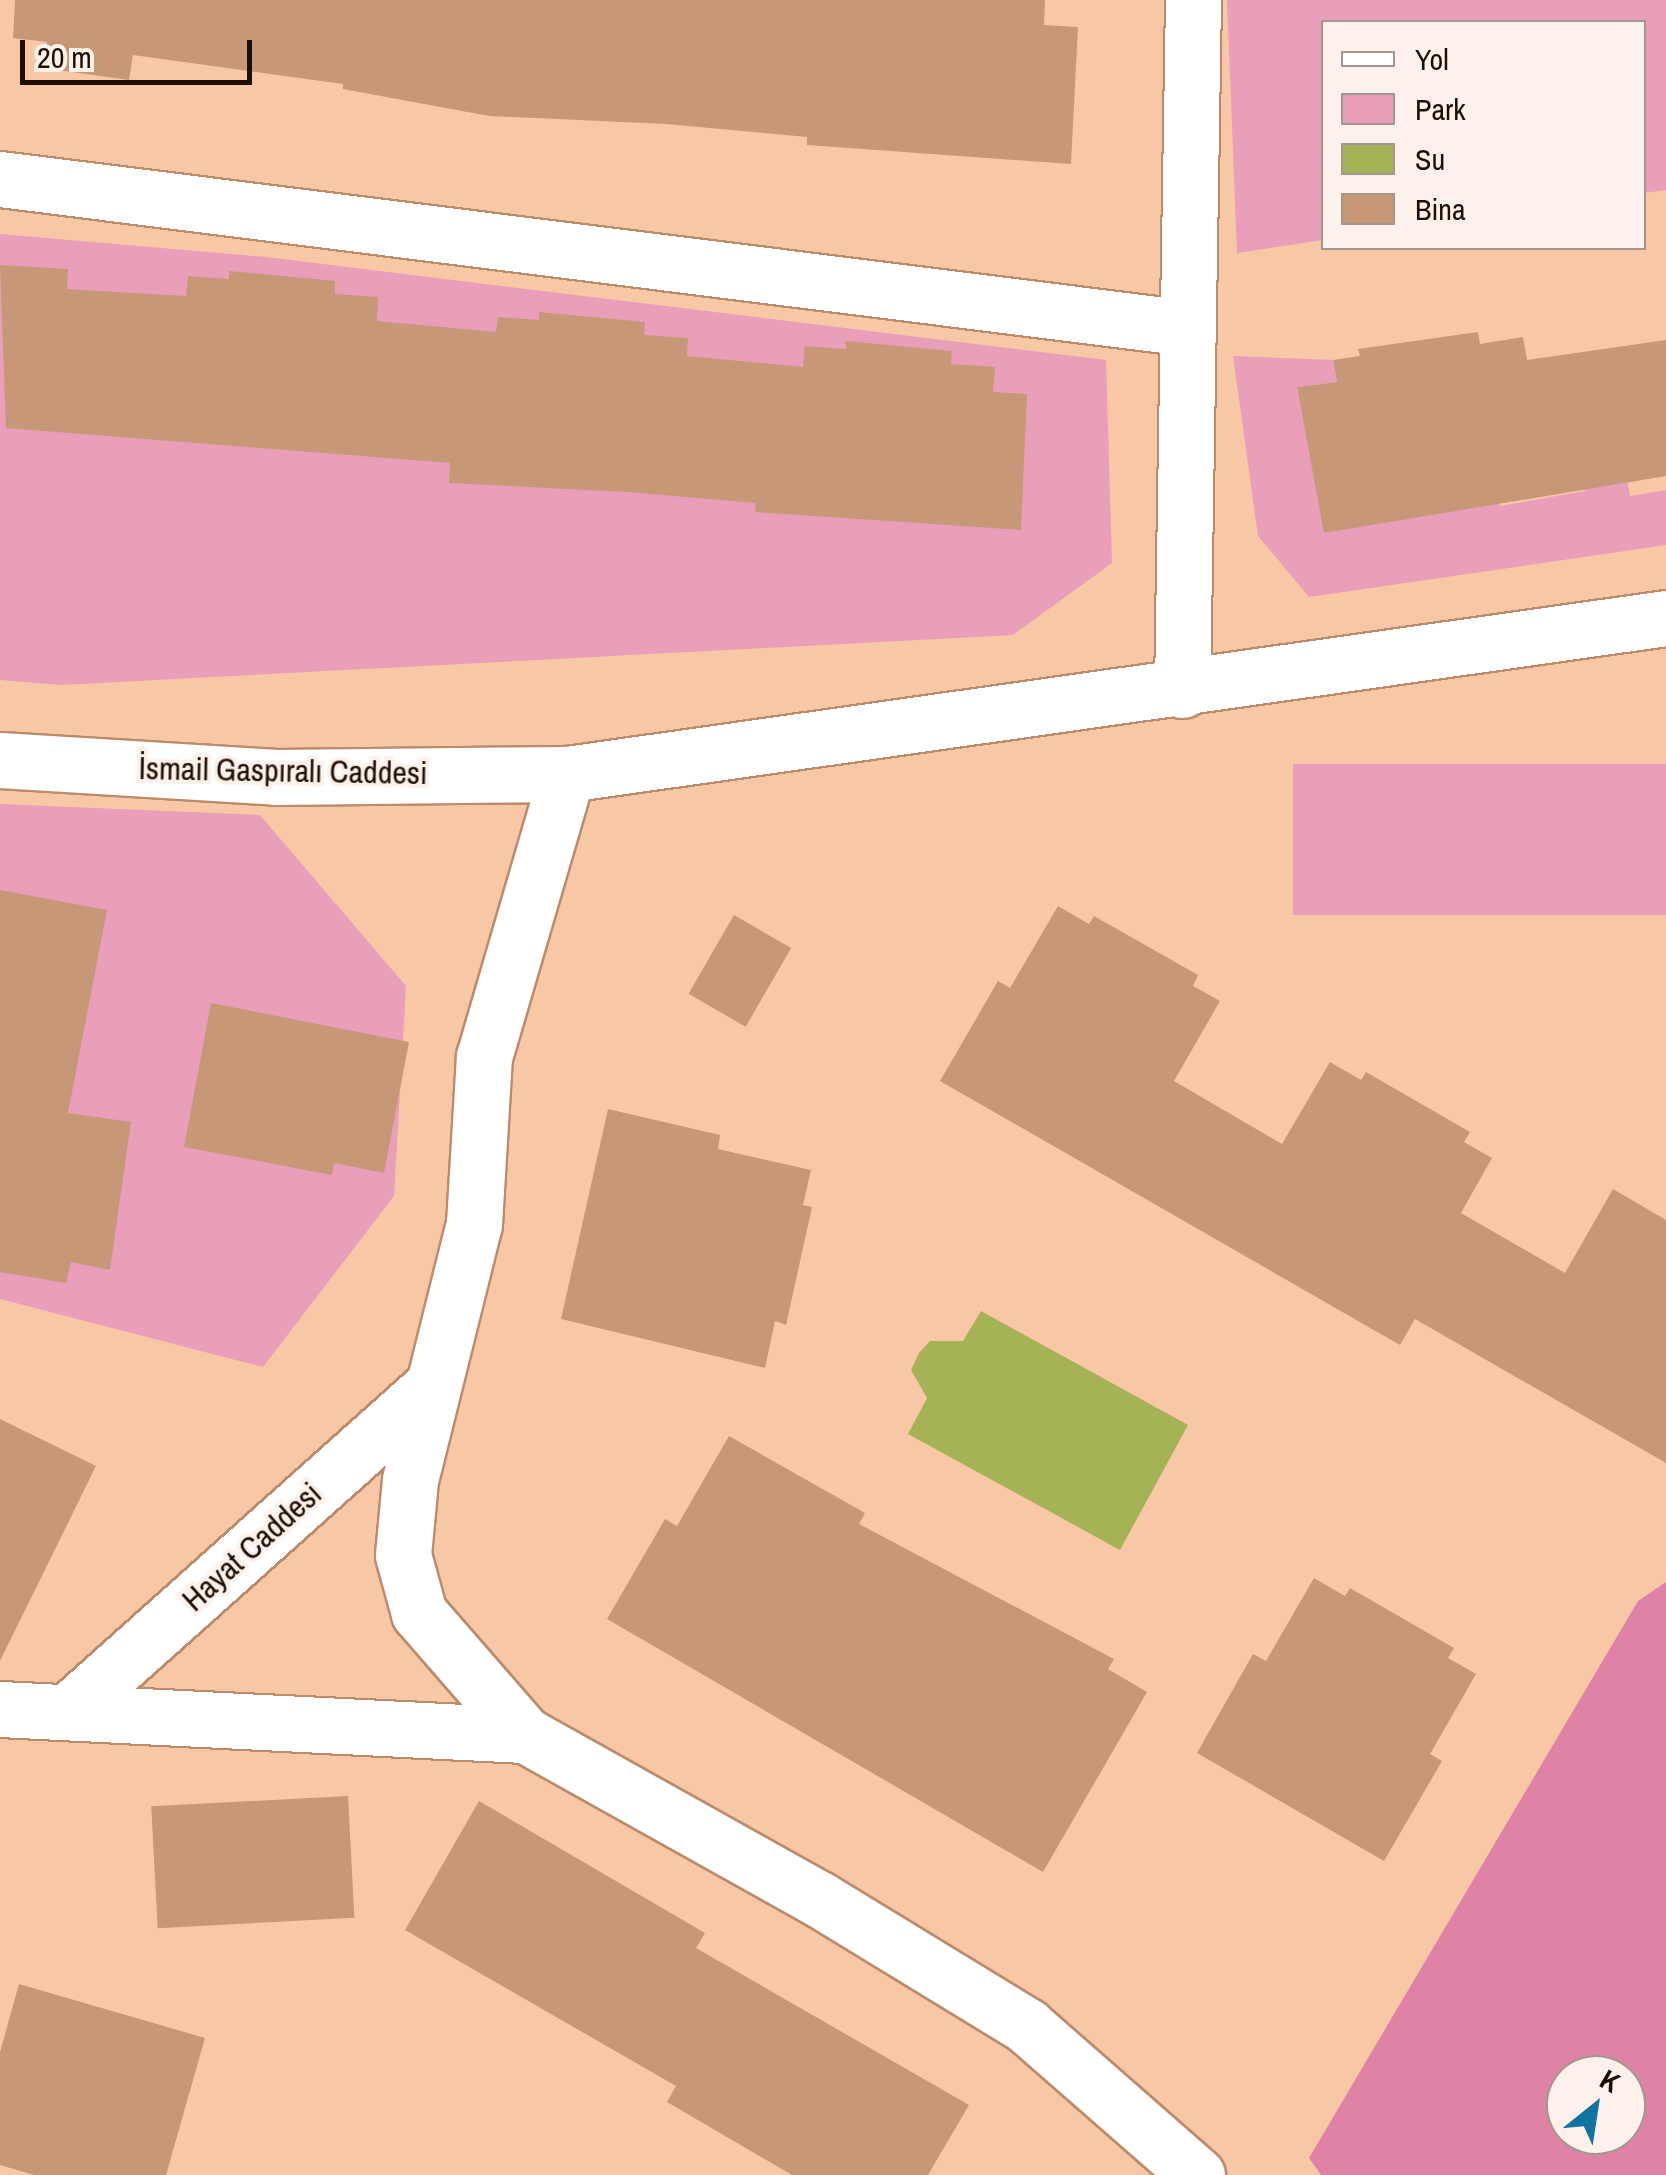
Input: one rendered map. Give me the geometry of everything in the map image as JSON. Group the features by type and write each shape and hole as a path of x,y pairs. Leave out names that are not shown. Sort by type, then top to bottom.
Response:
{"street":[{"path":"1182,690 1193,0"},
{"path":"0,179 1188,328"},
{"name":"İsmail Gaspıralı Caddesi","path":"0,760 276,777 567,774 1182,690 1666,618"},
{"path":"567,774 484,1057 474,1224 410,1480 404,1555 418,1613 525,1735 820,1899 1027,2026 1197,2175"},
{"name":"Hayat Caddesi","path":"72,1708 432,1386"},
{"path":"0,1709 72,1708 525,1735"}],"green space":[{"path":"1227,0 1666,0 1666,190 1646,193 1646,20 1321,20 1321,240 1237,253"},
{"path":"0,234 266,257 1106,360 1112,563 1013,635 61,685 0,680"},
{"path":"1604,349 1630,496 1666,490 1666,545 1309,597 1258,536 1233,356 1333,360 1337,382 1297,387 1325,533 1492,470 1500,506 1585,491 1561,357"},
{"path":"1293,764 1666,764 1666,915 1293,915"},
{"path":"0,804 260,815 406,986 394,1196 263,1367 0,1299"}],"shaded area":[{"path":"1666,1582 1666,2175 1321,2175 1309,2158 1638,1601"}],"water":[{"path":"981,1311 1188,1425 1120,1550 908,1434 927,1398 911,1370 919,1353 930,1341 963,1341"}],"building":[{"path":"15,0 1045,0 1044,25 1078,27 1071,164 807,145 807,137 666,124 489,116 343,89 343,84 133,55 129,80 43,68 47,42 13,38"},
{"path":"0,265 68,269 67,289 186,296 188,276 229,279 229,271 335,281 335,294 378,297 377,321 496,332 498,317 539,320 539,312 645,322 644,335 688,338 687,356 803,367 805,346 846,349 846,341 952,351 951,364 995,367 993,392 1027,394 1021,530 755,512 756,503 627,492 449,483 450,463 6,428"},
{"path":"1478,332 1480,344 1523,337 1527,360 1666,340 1666,476 1324,533 1297,387 1337,382 1333,360 1360,356 1358,349"},
{"path":"0,890 107,910 68,1113 131,1122 110,1270 71,1262 66,1283 0,1272"},
{"path":"1058,906 1089,924 1094,916 1198,975 1193,986 1220,1001 1174,1081 1282,1144 1330,1062 1361,1080 1366,1072 1470,1132 1464,1142 1492,1158 1461,1213 1565,1273 1613,1189 1666,1220 1666,1463 1415,1319 1400,1345 940,1081 998,981 1010,988"},
{"path":"734,915 791,948 746,1027 688,994"},
{"path":"211,1003 409,1042 384,1173 334,1163 332,1175 184,1147"},
{"path":"608,1109 720,1135 718,1149 811,1170 803,1205 812,1207 786,1325 775,1321 765,1368 561,1319"},
{"path":"0,1419 96,1466 0,1661"},
{"path":"729,1436 865,1513 859,1524 1114,1659 1108,1669 1147,1692 1043,1872 607,1619 665,1519 677,1526"},
{"path":"1314,1578 1345,1596 1350,1588 1454,1648 1448,1658 1476,1674 1430,1754 1442,1761 1384,1861 1197,1753 1253,1654 1266,1661"},
{"path":"348,1796 354,1918 158,1928 151,1806"},
{"path":"479,1801 705,1933 696,1948 969,2105 928,2175 792,2175 667,2102 676,2086 405,1930"},
{"path":"19,1984 205,2038 166,2175 34,2175 0,2165 0,2052"}]}
